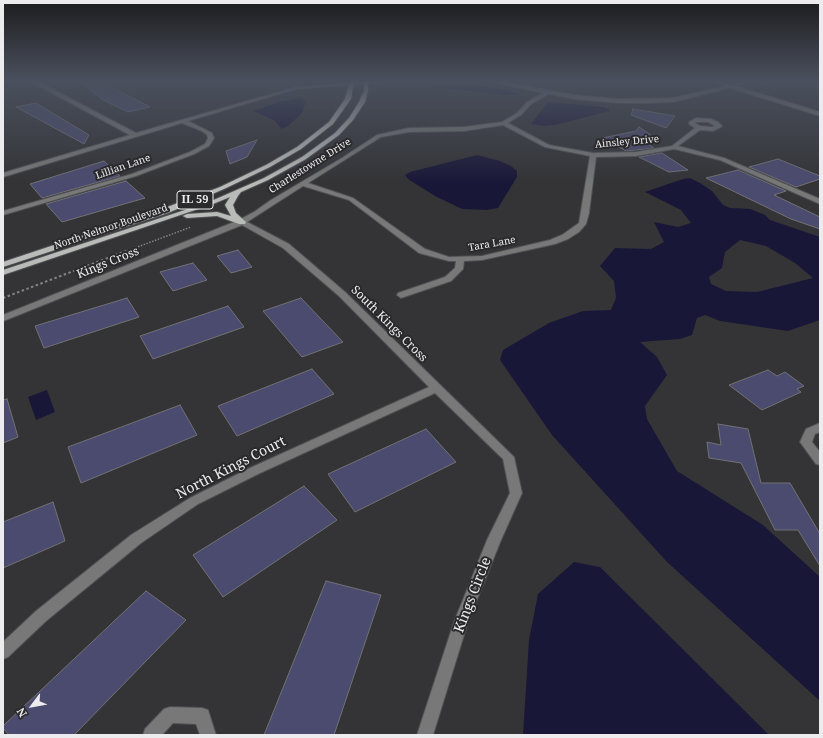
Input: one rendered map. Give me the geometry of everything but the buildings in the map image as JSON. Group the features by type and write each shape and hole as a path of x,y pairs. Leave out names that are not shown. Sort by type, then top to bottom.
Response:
{"main road":[{"name":"North Neltnor Boulevard","path":"3,265 165,212 222,188 268,166 299,148 331,123 336,115"},
{"name":"North Neltnor Boulevard","path":"3,273 148,225 241,191 304,158 337,134 353,115"},
{"path":"241,191 235,194 229,205 233,214 242,222"},
{"path":"148,225 176,218 205,214 217,214 242,222"}],"street":[{"path":"98,115 135,135"},
{"path":"3,175 202,115"},
{"name":"Charlestowne Drive","path":"242,222 379,136 409,130 464,128 504,123 517,115"},
{"name":"Lillian Lane","path":"3,213 134,175 192,153 207,145 211,138 210,134 183,121"},
{"name":"Ainsley Drive","path":"504,123 547,146 593,156 625,155 674,147 722,160 820,202"},
{"path":"674,147 699,128"},
{"name":"Tara Lane","path":"303,184 352,199 422,251 449,259 482,258 552,242 565,237 576,230 582,224 585,213 593,156"},
{"name":"Kings Cross","path":"3,318 242,222"},
{"name":"South Kings Cross","path":"242,222 286,246 342,294 436,388 508,457"},
{"path":"401,296 448,279 459,269 460,259"},
{"name":"North Kings Court","path":"3,652 41,616 136,539 194,501 261,468 436,388"},
{"path":"820,427 810,432 806,442 820,461"},
{"name":"Kings Circle","path":"425,735 461,622 494,540 516,493 508,457"},
{"path":"151,735 170,715 202,716 208,735"}],"shaded area":[{"path":"263,115 299,115 288,126 282,129 274,120"},
{"path":"538,115 592,115 545,126 531,124"},
{"path":"477,155 500,161 511,166 517,171 517,177 498,208 487,210 462,209 435,196 408,179 405,175 410,172"},
{"path":"690,178 700,183 712,191 723,205 730,208 750,209 765,215 770,220 820,237 820,320 788,331 720,321 705,315 697,318 692,335 680,339 640,342 657,357 667,375 645,406 647,419 677,471 763,525 820,577 820,701 667,562 552,435 500,360 503,350 549,323 583,311 611,310 616,298 614,281 600,266 615,248 651,249 664,242 654,222 678,227 691,223 681,210 645,192","holes":["740,240 766,246 795,263 813,278 757,292 726,291 711,284 709,277 722,268 725,252"]},
{"path":"47,390 55,412 36,420 28,397"},
{"path":"574,562 600,567 769,735 523,735 529,640 538,594"}]}
